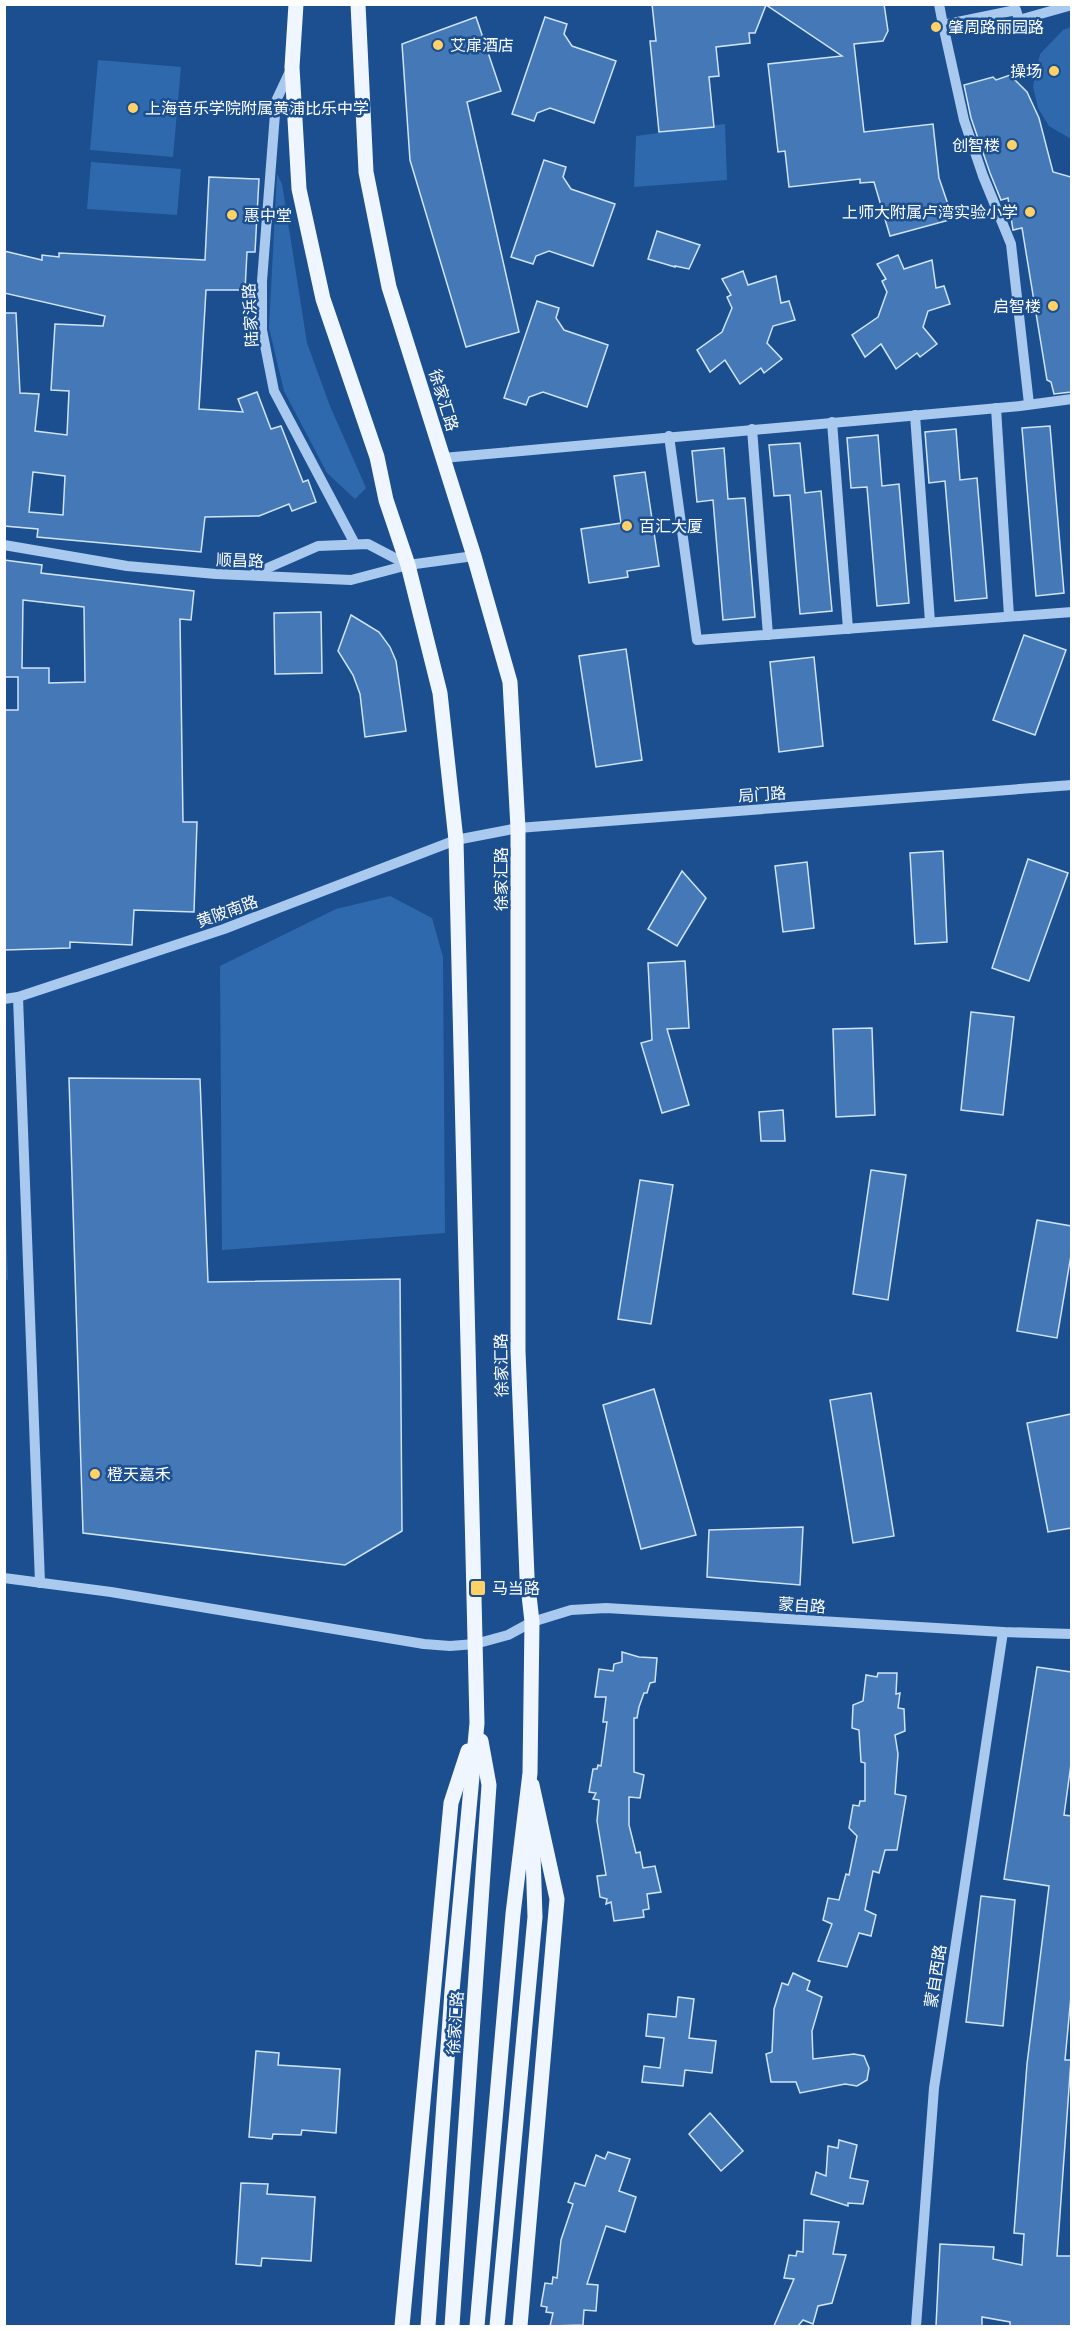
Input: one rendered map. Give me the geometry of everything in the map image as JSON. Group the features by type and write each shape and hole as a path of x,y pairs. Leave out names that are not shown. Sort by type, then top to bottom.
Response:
{"main road":[{"name":"徐家汇路","path":"297,4 292,67 299,189 323,299 376,457 386,500 408,565 440,693 456,840 477,1723 452,1991 428,2326"},
{"name":"徐家汇路","path":"358,4 366,172 389,287 474,556 510,682 518,828 518,1351 527,1577 532,1622 530,1773 513,1914 477,2326"},
{"name":"徐家汇路","path":"452,2326 489,1785 477,1723"},
{"path":"402,2326 451,1803 477,1723"},
{"name":"徐家汇路","path":"520,2326 557,1899 530,1773"},
{"path":"497,2326 535,1917 530,1773"}],"street":[{"path":"939,4 964,120 983,176 1011,244 1024,405"},
{"path":"943,25 1016,10 1019,20 1071,5"},
{"name":"陆家浜路","path":"292,67 276,101 262,281 262,330 274,391 355,544"},
{"path":"443,458 996,408 1071,399"},
{"path":"996,408 1009,616"},
{"path":"915,415 930,622"},
{"path":"832,422 848,629"},
{"path":"752,429 768,635"},
{"path":"669,436 697,640 1071,612"},
{"path":"251,575 318,546 368,544 408,565"},
{"name":"顺昌路","path":"4,545 128,566 216,574 351,580 408,565 474,556"},
{"name":"局门路","path":"456,840 518,828 1071,785"},
{"name":"黄陂南路","path":"4,999 18,997 224,929 456,840"},
{"path":"18,997 40,1583"},
{"path":"4,1578 123,1594 424,1644 450,1646 475,1644 508,1635 532,1622"},
{"name":"蒙自路","path":"532,1622 571,1610 606,1608 1071,1634"},
{"name":"蒙自西路","path":"916,2326 934,2088 1003,1632"}],"shaded area":[{"name":"操场","path":"1072,27 1071,139 1049,126 1038,108 1033,87 1040,54 1063,30"},
{"path":"98,60 181,67 173,157 90,150"},
{"path":"725,124 727,180 634,187 636,136"},
{"path":"91,162 181,169 177,215 87,209"},
{"path":"277,174 282,184 307,343 330,406 366,488 355,499 327,473 284,391 269,328"},
{"path":"390,896 432,918 443,957 445,1233 222,1250 220,966 336,909"},
{"path":"5,1194 8,1280 4,1279"}],"building":[{"path":"652,4 884,4 888,31 883,41 854,44 864,132 933,124 939,178 953,219 890,236 874,182 860,183 860,179 789,187 785,151 778,152 768,64 842,56 766,5 755,33 749,33 750,43 716,47 719,76 709,77 714,127 659,132 650,41 656,41"},
{"path":"476,17 501,91 467,102 519,332 466,347 410,160 402,44"},
{"path":"545,17 567,24 564,34 572,46 616,61 594,123 550,108 537,113 534,121 512,114"},
{"path":"1010,75 1027,92 1039,118 1053,172 1071,177 1071,392 1054,394 1051,382 1047,380 1022,228 1013,230 1008,198 1001,200 990,173 971,118 964,85 993,77 996,80"},
{"path":"544,160 566,167 563,177 571,189 615,204 593,266 549,251 536,256 533,264 511,257"},
{"path":"209,177 259,179 255,252 247,252 245,290 206,290 199,409 243,412 238,399 257,392 271,429 281,426 303,482 308,480 316,502 292,511 289,504 259,516 205,517 201,552 37,537 38,529 4,526 4,313 16,313 20,393 39,394 35,431 67,435 69,391 51,390 55,324 103,326 105,316 4,293 4,251 42,260 42,255 59,257 59,253 205,260","holes":["33,472 65,476 63,515 29,512"]},
{"path":"657,231 700,245 689,269 648,259"},
{"path":"898,255 904,269 932,260 936,288 944,286 950,304 928,311 923,327 937,344 920,357 917,353 896,369 881,344 865,357 852,335 878,317 887,292 882,281 886,279 877,264"},
{"path":"743,271 748,285 776,276 781,303 789,301 795,320 773,326 767,343 782,359 764,373 761,368 740,384 725,360 710,372 697,350 722,332 732,308 727,297 731,295 722,279"},
{"path":"537,301 559,308 556,318 564,330 608,345 587,407 543,392 529,397 526,405 504,398"},
{"path":"1050,426 1064,593 1036,596 1022,428"},
{"path":"956,429 960,480 977,478 987,598 955,601 945,481 929,483 925,432"},
{"path":"878,435 882,486 899,484 909,603 877,606 867,487 851,488 847,438"},
{"path":"800,443 805,493 821,491 832,611 800,614 790,495 774,496 769,445"},
{"path":"724,448 728,499 745,498 755,617 723,620 713,500 697,502 692,451"},
{"name":"百汇大厦","path":"645,472 659,566 627,571 628,577 589,583 581,529 621,523 614,476"},
{"path":"4,560 42,565 41,573 194,591 191,620 180,619 183,822 197,822 194,912 134,910 132,945 70,942 70,948 4,950 4,710 18,710 18,677 4,677","holes":["23,600 84,607 85,682 49,683 49,668 22,668"]},
{"path":"321,612 322,673 275,674 274,613"},
{"path":"351,615 379,632 390,647 396,661 406,731 365,737 360,694 353,675 338,651"},
{"path":"1024,635 1066,650 1035,735 993,720"},
{"path":"626,649 642,760 596,767 579,656"},
{"path":"814,657 823,746 779,752 770,662"},
{"path":"943,851 947,942 915,944 910,853"},
{"path":"1028,859 1068,873 1029,981 992,968"},
{"path":"807,862 814,928 783,932 775,866"},
{"path":"682,871 706,898 677,946 648,929"},
{"path":"685,961 689,1028 667,1029 689,1105 662,1113 641,1043 652,1040 648,963"},
{"path":"971,1012 1014,1017 1003,1115 961,1110"},
{"path":"872,1028 875,1115 836,1117 833,1029"},
{"path":"69,1078 200,1079 208,1282 400,1279 402,1531 345,1565 83,1533"},
{"path":"783,1110 785,1141 761,1141 759,1112"},
{"path":"871,1170 906,1175 888,1300 853,1294"},
{"path":"640,1180 673,1185 651,1324 618,1319"},
{"path":"1037,1220 1071,1226 1071,1255 1057,1338 1017,1331"},
{"path":"654,1389 696,1535 641,1549 603,1405"},
{"path":"871,1393 894,1536 853,1543 830,1400"},
{"path":"1071,1414 1071,1528 1048,1532 1027,1423"},
{"path":"803,1527 800,1585 707,1577 709,1530"},
{"path":"622,1652 639,1657 657,1658 655,1682 650,1683 647,1693 644,1693 637,1718 634,1718 634,1772 644,1775 640,1798 629,1797 629,1825 636,1853 640,1852 643,1868 655,1866 661,1892 647,1894 649,1909 643,1910 644,1917 614,1921 611,1902 606,1904 607,1899 600,1897 597,1876 606,1875 597,1821 599,1800 593,1799 596,1793 589,1792 593,1769 597,1769 598,1765 601,1766 607,1722 603,1722 606,1697 595,1697 599,1669 613,1671 614,1664 622,1662"},
{"path":"1037,1667 1071,1672 1071,1764 1064,1815 1071,1816 1071,1996 1065,2060 1071,2060 1057,2256 1071,2256 1071,2326 1010,2326 1010,2322 982,2317 982,2326 936,2326 940,2244 994,2247 993,2259 1022,2265 1024,2234 1014,2233 1027,2064 1049,1886 1004,1879"},
{"path":"878,1673 897,1673 896,1694 900,1693 898,1708 904,1709 905,1731 895,1735 898,1754 895,1794 906,1796 897,1850 885,1850 879,1873 873,1871 865,1910 876,1915 871,1936 859,1933 847,1967 818,1961 832,1924 823,1920 828,1898 839,1900 846,1874 849,1875 857,1836 849,1828 853,1805 859,1806 860,1801 865,1801 865,1763 861,1762 859,1730 852,1728 853,1705 863,1701 866,1675 877,1677"},
{"path":"981,1896 1015,1900 1003,2026 966,2022"},
{"path":"793,1973 810,1981 807,1990 822,1997 812,2031 813,2059 854,2054 864,2056 869,2068 867,2080 857,2086 845,2084 800,2093 796,2082 771,2082 766,2054 772,2052 774,2009 782,1983 788,1985"},
{"path":"678,1997 694,1999 689,2038 716,2041 712,2073 685,2070 683,2086 642,2082 644,2066 660,2068 664,2038 646,2036 648,2014 676,2017"},
{"path":"256,2051 279,2053 278,2065 340,2069 336,2133 302,2130 301,2135 273,2134 272,2139 249,2137"},
{"path":"710,2113 743,2151 721,2171 689,2134"},
{"path":"839,2140 857,2145 850,2178 868,2181 863,2204 848,2203 848,2206 811,2194 816,2172 826,2176 828,2146 838,2148"},
{"path":"608,2152 630,2159 619,2191 636,2197 625,2232 606,2226 587,2284 598,2285 596,2311 584,2310 583,2325 550,2326 553,2313 546,2312 547,2307 541,2306 545,2283 552,2284 553,2277 557,2278 561,2240 573,2204 568,2202 575,2183 585,2186 596,2155 605,2159"},
{"path":"241,2183 268,2184 267,2194 315,2197 311,2261 262,2258 261,2266 236,2264"},
{"path":"804,2220 839,2222 833,2254 846,2255 832,2303 818,2306 813,2324 803,2320 798,2326 774,2326 794,2279 784,2278 789,2255 796,2256 797,2251 803,2252"}],"place":[{"name":"肇周路丽园路","path":"936,27"},
{"name":"艾扉酒店","path":"438,45"},
{"name":"操场","path":"1054,71"},
{"name":"上海音乐学院附属黄浦比乐中学","path":"133,108"},
{"name":"创智楼","path":"1012,145"},
{"name":"上师大附属卢湾实验小学","path":"1030,212"},
{"name":"惠中堂","path":"232,215"},
{"name":"启智楼","path":"1053,306"},
{"name":"百汇大厦","path":"627,526"},
{"name":"橙天嘉禾","path":"95,1474"},
{"name":"马当路","path":"478,1588"}]}
